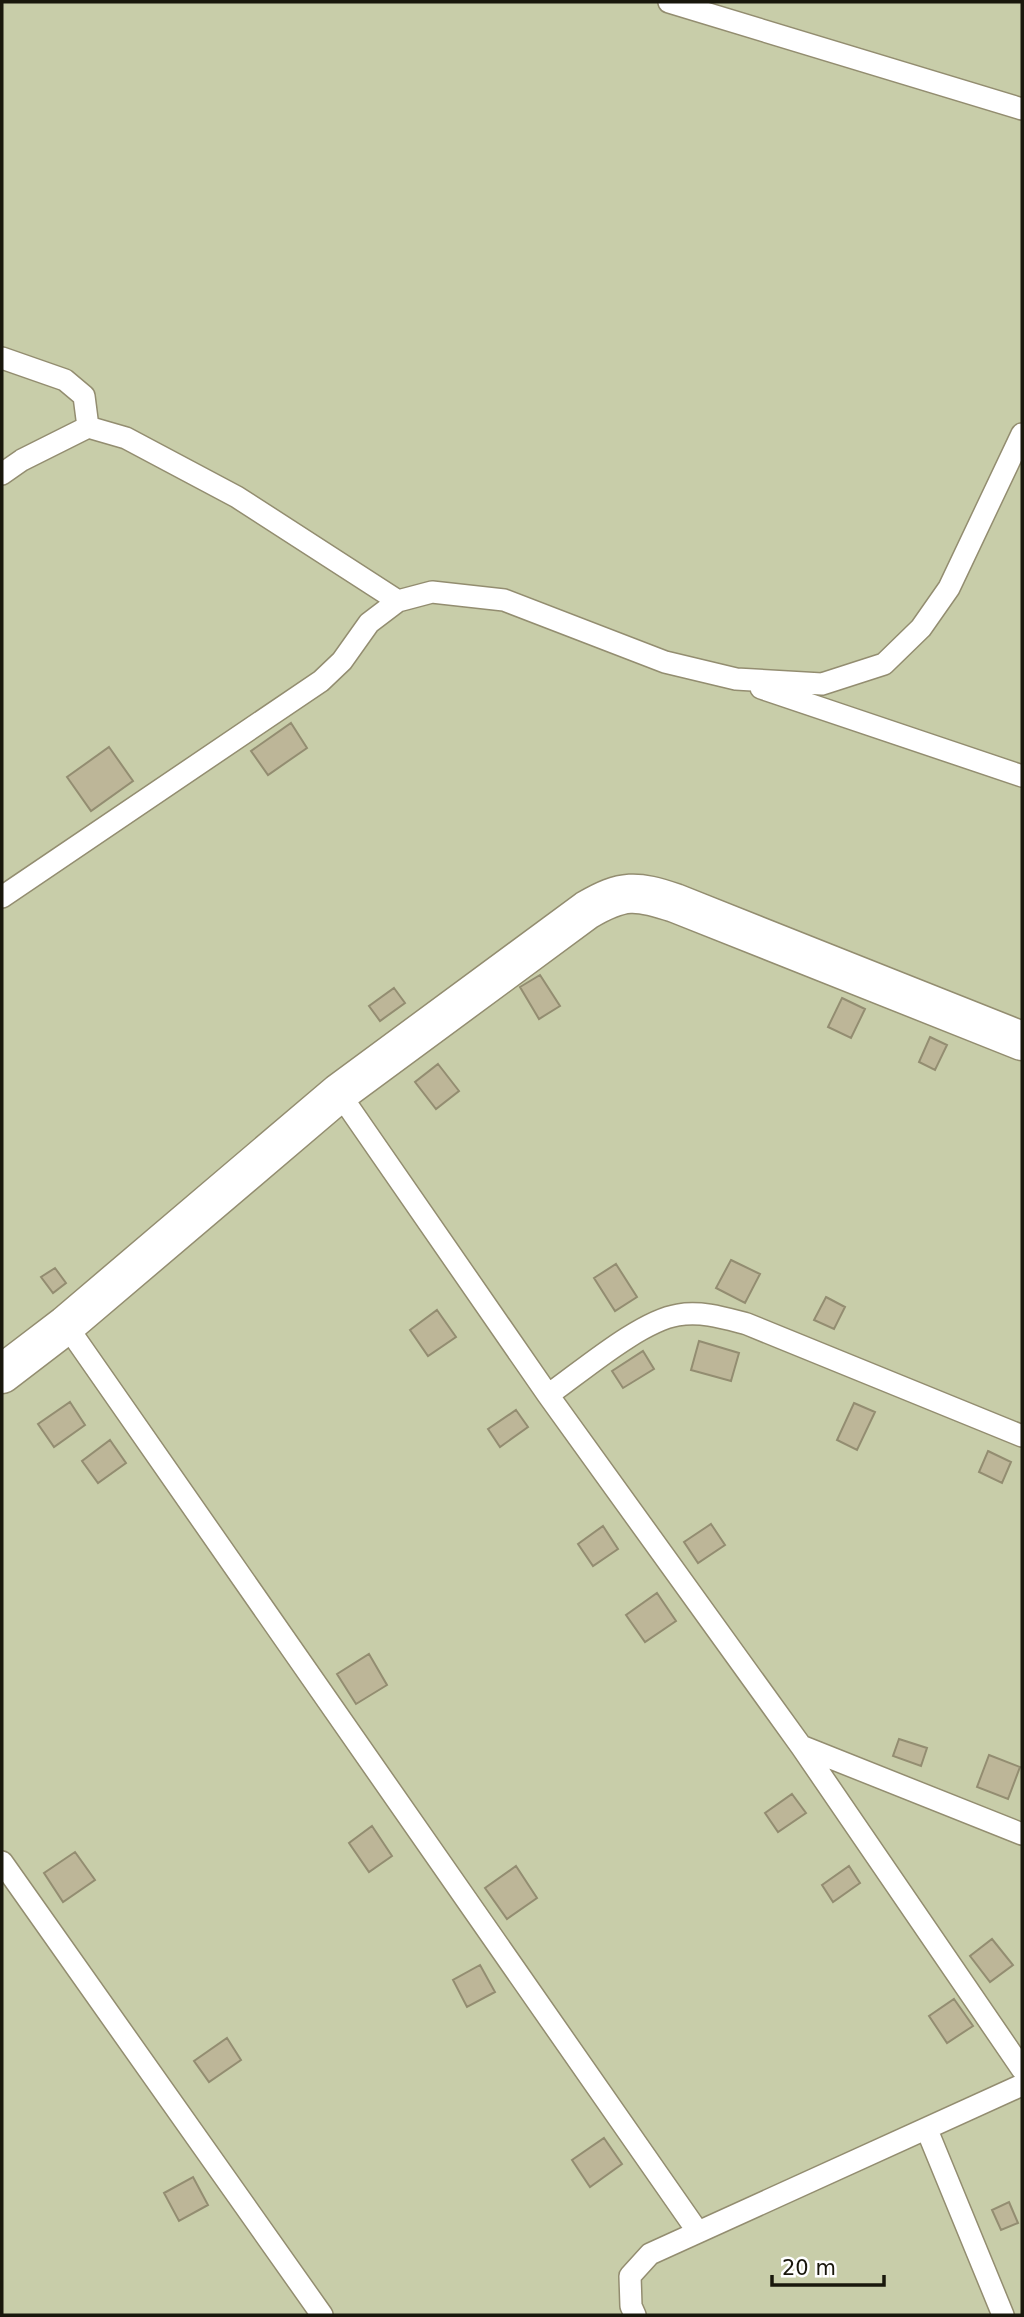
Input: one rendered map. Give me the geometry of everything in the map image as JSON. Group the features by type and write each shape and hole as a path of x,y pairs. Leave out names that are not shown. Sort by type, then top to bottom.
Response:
{"street":[{"path":"2,1374 66,1325 339,1093 587,911 613,895 641,892 1022,1041"}],"lane":[{"path":"669,2 1022,109"},
{"path":"2,358 65,380 83,396 88,428"},
{"path":"2,474 22,460 88,428 126,438 237,497 398,601"},
{"path":"736,680 822,684 884,664 921,628 949,588 1022,435"},
{"path":"2,897 321,681 342,661 369,624 398,601 432,592 504,600 665,662 736,680 1022,776"},
{"path":"339,1093 548,1395 801,1746 1022,2069"},
{"path":"548,1395 649,1324 677,1315 711,1314 747,1325 1022,1436"},
{"path":"66,1325 698,2232"},
{"path":"801,1746 1022,1834"},
{"path":"2,1862 322,2315"},
{"path":"635,2315 631,2306 630,2276 650,2254 1022,2085"},
{"path":"927,2130 1003,2315"}],"green space":[{"path":"2,2 1022,2 1022,2315 2,2315"}],"building":[{"path":"291,723 307,748 268,775 251,751"},
{"path":"109,747 133,781 91,811 67,777"},
{"path":"540,975 560,1006 539,1019 520,987"},
{"path":"394,988 405,1003 380,1021 369,1006"},
{"path":"842,998 865,1009 851,1038 828,1027"},
{"path":"930,1037 947,1045 935,1070 919,1062"},
{"path":"438,1064 459,1091 436,1109 415,1082"},
{"path":"731,1260 760,1274 745,1303 716,1288"},
{"path":"616,1264 637,1297 615,1311 594,1278"},
{"path":"55,1268 66,1283 53,1293 41,1277"},
{"path":"826,1297 845,1307 834,1329 814,1320"},
{"path":"437,1310 456,1337 428,1356 410,1330"},
{"path":"699,1341 739,1353 731,1381 691,1370"},
{"path":"643,1351 654,1369 623,1388 612,1371"},
{"path":"70,1402 85,1425 54,1447 38,1424"},
{"path":"854,1403 875,1412 857,1450 837,1440"},
{"path":"516,1410 528,1427 500,1447 488,1429"},
{"path":"110,1440 126,1463 98,1483 82,1461"},
{"path":"988,1451 1011,1462 1002,1483 979,1472"},
{"path":"711,1524 725,1545 698,1563 684,1542"},
{"path":"603,1526 618,1549 593,1566 578,1544"},
{"path":"657,1593 676,1621 645,1642 626,1615"},
{"path":"369,1654 387,1685 356,1704 337,1674"},
{"path":"899,1739 927,1748 921,1766 893,1756"},
{"path":"989,1755 1020,1767 1008,1799 977,1787"},
{"path":"792,1794 806,1813 778,1832 765,1813"},
{"path":"372,1826 392,1856 369,1872 349,1843"},
{"path":"75,1852 95,1880 63,1902 44,1873"},
{"path":"516,1866 537,1898 507,1919 485,1888"},
{"path":"849,1866 860,1883 833,1902 822,1885"},
{"path":"992,1939 1013,1965 990,1982 970,1956"},
{"path":"480,1965 495,1992 467,2007 453,1980"},
{"path":"954,1999 973,2026 947,2043 929,2016"},
{"path":"227,2038 241,2060 209,2082 194,2061"},
{"path":"604,2138 622,2164 590,2187 572,2160"},
{"path":"193,2177 208,2205 179,2221 164,2193"},
{"path":"1009,2202 1018,2223 1001,2230 992,2210"}]}
